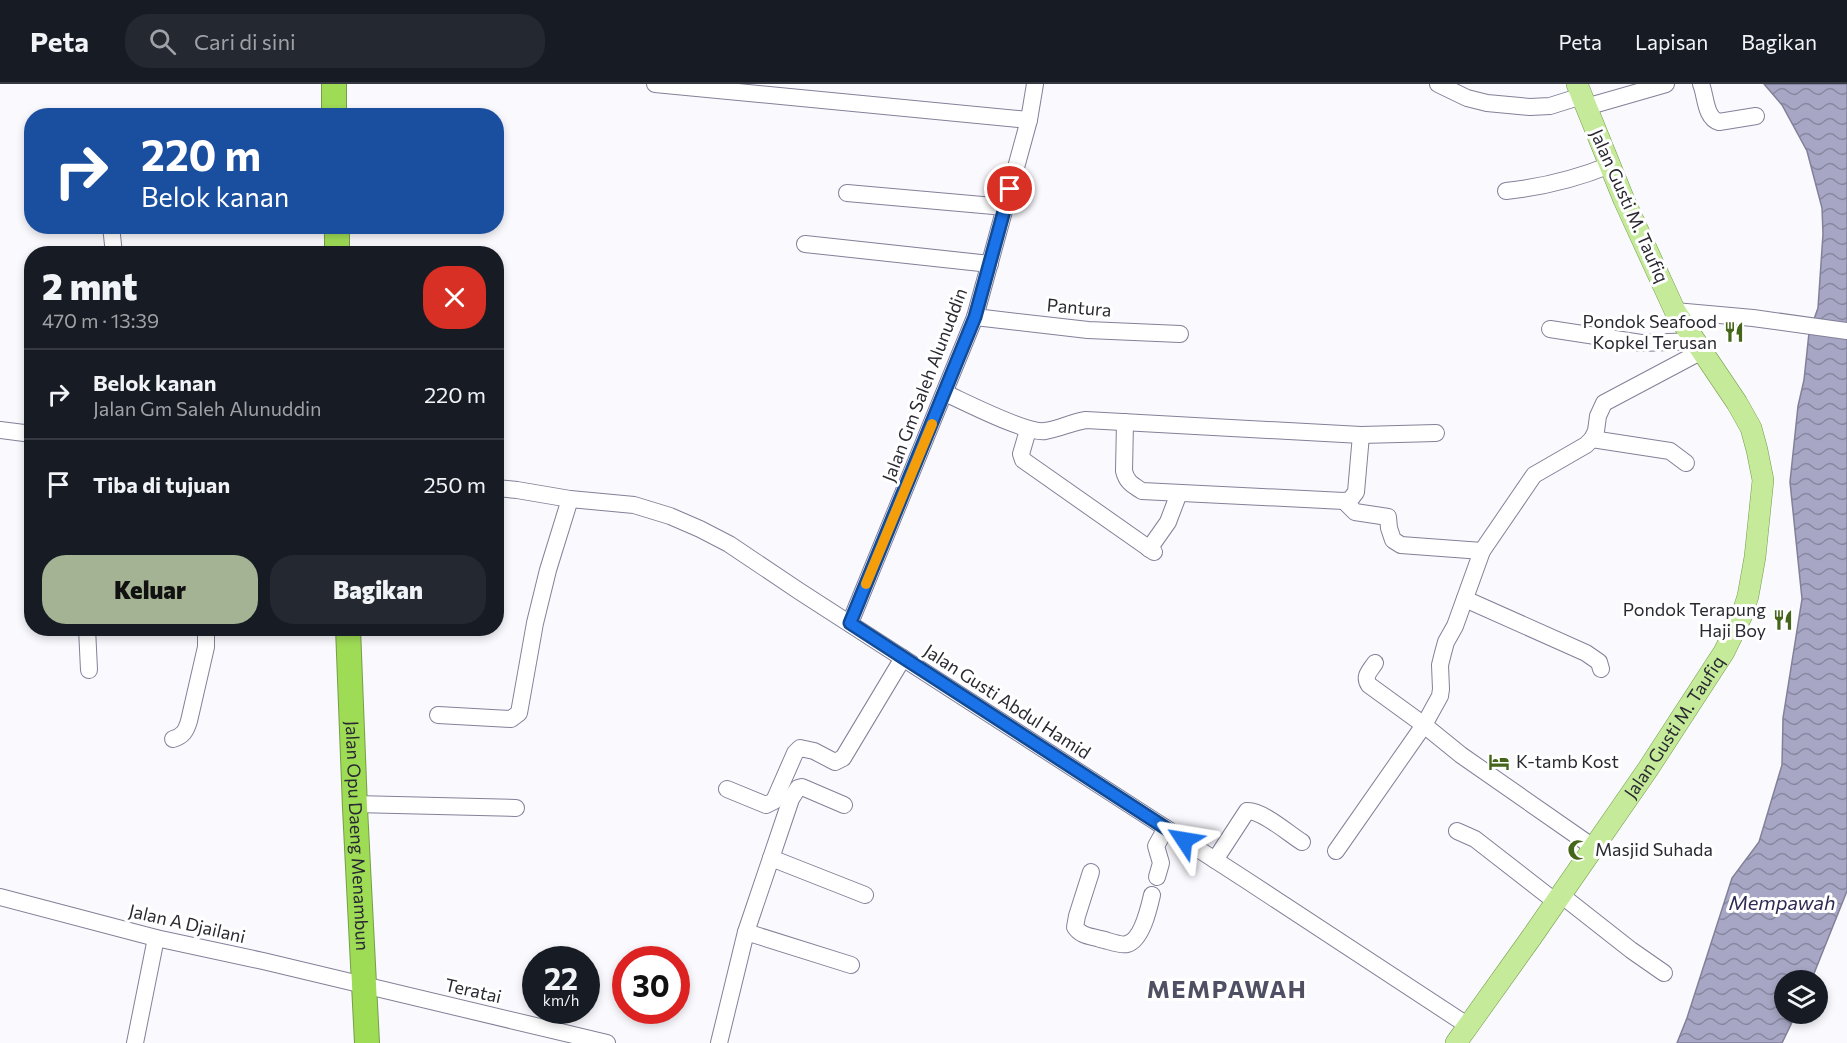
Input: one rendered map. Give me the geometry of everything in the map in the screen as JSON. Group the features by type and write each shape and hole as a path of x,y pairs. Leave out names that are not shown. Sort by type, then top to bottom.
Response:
{"highway":[{"path":"334,84 334,108"},
{"name":"Jalan Opu Daeng Menambun","path":"348,636 367,1043"}],"main road":[{"name":"Jalan Gusti M. Taufiq","path":"1456,1043 1648,769 1724,652 1742,615 1755,557 1763,480 1750,428 1737,403 1675,311 1624,200 1582,96"}],"street":[{"path":"655,84 1029,120"},
{"name":"Jalan Gm Saleh Alunuddin","path":"850,623 975,317 1029,120 1035,84"},
{"path":"1438,84 1467,98 1487,103 1530,107 1550,106 1582,96 1662,85"},
{"path":"1701,84 1710,116 1714,121 1756,116"},
{"path":"1506,191 1563,182 1610,165"},
{"path":"847,193 1005,207"},
{"path":"805,244 990,264"},
{"path":"1675,311 1847,331"},
{"name":"Pantura","path":"975,317 1088,330 1180,334"},
{"path":"1550,329 1641,343 1699,346"},
{"path":"1336,851 1424,725 1440,696 1440,665 1446,642 1455,626 1482,550 1534,475 1586,445 1592,439 1604,403 1699,346"},
{"path":"945,393 1028,430 1045,431 1086,420 1361,435 1436,433"},
{"path":"1125,422 1124,471 1131,485 1142,491 1350,500 1356,492 1361,435"},
{"path":"0,430 24,433"},
{"path":"1028,430 1021,454 1023,460 1151,551 1168,522 1179,493"},
{"path":"1592,439 1670,451 1686,464"},
{"name":"Jalan Gusti Abdul Hamid","path":"504,489 570,499 634,505 670,516 729,544 1467,1025"},
{"path":"438,715 511,719 519,713 526,662 535,623 548,570 570,499"},
{"path":"1344,501 1355,512 1388,517 1393,540 1401,544 1482,550"},
{"path":"1465,599 1586,653 1599,663 1601,669"},
{"path":"87,636 89,670"},
{"path":"173,739 186,731 206,647 206,636"},
{"path":"727,789 766,805 771,804 796,751 800,748 814,751 835,762 843,758 903,658"},
{"path":"1375,663 1366,676 1369,685 1461,754 1593,847"},
{"path":"719,1043 746,932 791,799 798,788 802,787 844,805"},
{"path":"355,804 516,808"},
{"path":"1215,860 1247,811 1261,815 1302,842"},
{"path":"1157,878 1161,863 1156,846 1166,828"},
{"path":"1457,831 1475,839 1664,973"},
{"path":"771,858 866,895"},
{"path":"1091,872 1075,927 1083,934 1123,944 1131,942 1138,935 1152,896"},
{"name":"Jalan A Djailani","path":"0,897 156,938 365,986"},
{"path":"746,932 851,965"},
{"path":"135,1043 156,938"},
{"name":"Teratai","path":"365,986 607,1043"}],"water":[{"name":"Mempawah","path":"1764,84 1847,84 1847,891 1815,970 1774,970 1774,1024 1791,1024 1782,1043 1677,1043 1732,878 1759,842 1782,765 1783,718 1802,599 1790,482 1809,333 1818,308 1823,234 1822,208 1807,151 1782,105"}],"slow traffic":[{"path":"866,584 932,424"}],"place":[{"name":"Pondok Seafood Kopkel Terusan","path":"1734,332"},
{"name":"Pondok Terapung Haji Boy","path":"1783,620"},
{"name":"K-tamb Kost","path":"1499,762"},
{"name":"Masjid Suhada","path":"1578,850"}],"district":[{"name":"MEMPAWAH","path":"1227,990"}],"route":[{"path":"1010,189 975,317 850,623 1184,840"}]}
